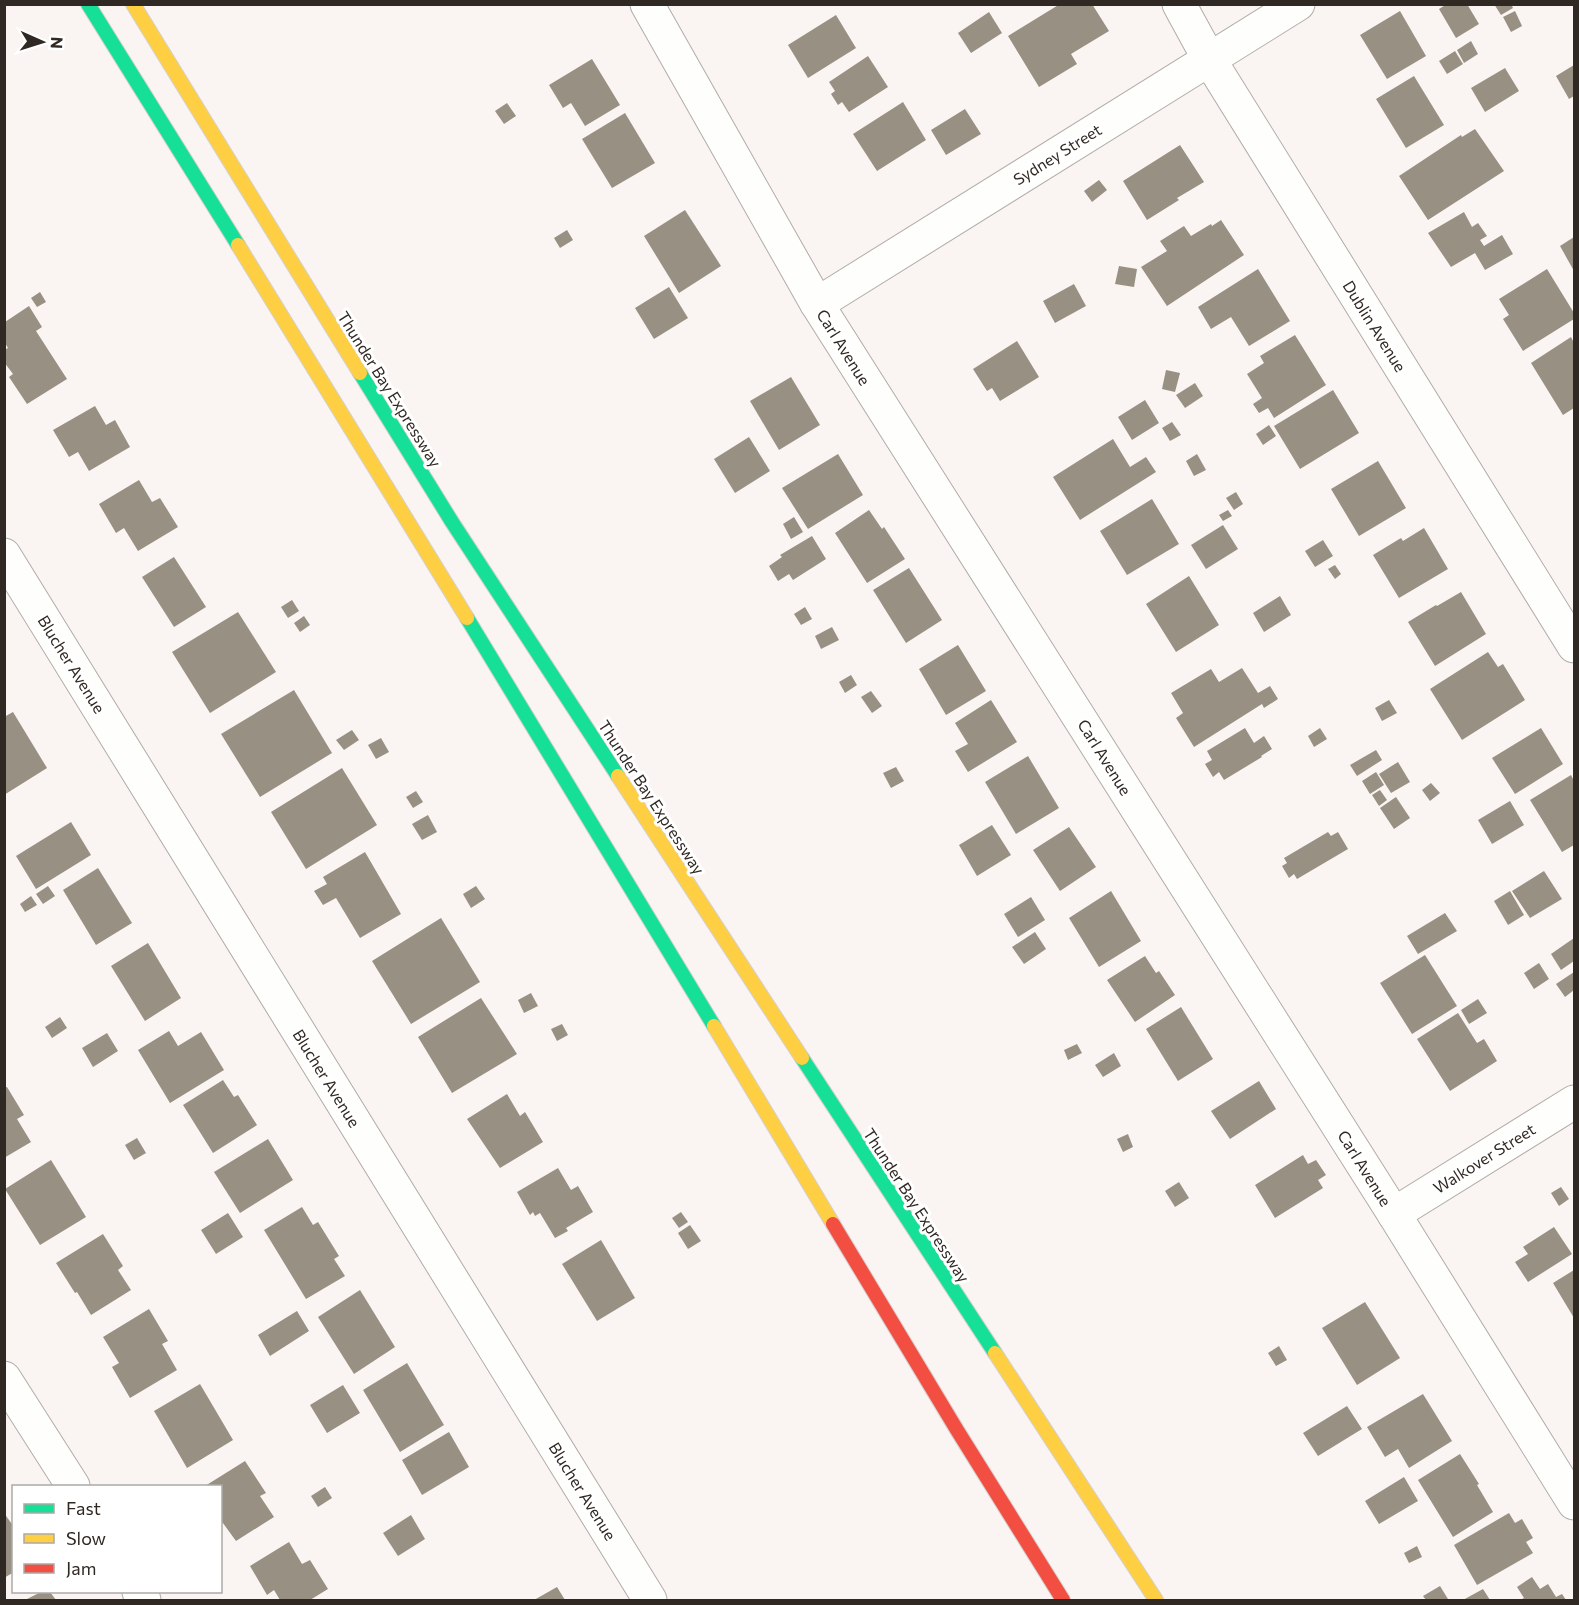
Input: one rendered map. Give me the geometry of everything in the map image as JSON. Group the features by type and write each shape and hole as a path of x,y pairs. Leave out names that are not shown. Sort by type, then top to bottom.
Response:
{"highway":[{"path":"88,4 423,543 957,1430 1063,1600"},
{"name":"Thunder Bay Expressway","path":"133,4 452,522 1155,1600"}],"street":[{"name":"Carl Avenue","path":"647,4 817,304 1395,1214 1575,1503"},
{"name":"Dublin Avenue","path":"1179,4 1209,59 1575,646"},
{"name":"Sydney Street","path":"817,304 1298,4"},
{"name":"Blucher Avenue","path":"4,555 650,1600"},
{"name":"Walkover Street","path":"1395,1214 1575,1102"},
{"path":"4,1378 72,1485"}],"building":[{"path":"1060,4 1092,4 1109,31 1071,54 1077,64 1039,87 1008,36"},
{"path":"1447,4 1467,4 1479,24 1456,38 1439,9"},
{"path":"1494,4 1511,4 1513,8 1501,15"},
{"path":"1400,11 1426,56 1387,79 1360,35"},
{"path":"1515,11 1522,26 1511,32 1503,17"},
{"path":"989,12 1002,33 971,53 958,33"},
{"path":"836,15 856,48 808,78 788,45"},
{"path":"1471,41 1478,54 1464,63 1457,50"},
{"path":"1455,51 1463,64 1447,74 1439,61"},
{"path":"868,56 888,87 849,112 842,102 838,105 831,94 835,91 829,82"},
{"path":"592,59 620,105 585,126 571,103 563,108 549,85"},
{"path":"1574,65 1574,96 1569,99 1556,76"},
{"path":"1505,68 1519,91 1485,112 1471,88"},
{"path":"1414,76 1444,125 1406,148 1376,99"},
{"path":"903,102 926,140 877,171 853,134"},
{"path":"507,103 516,116 504,124 495,111"},
{"path":"965,109 981,134 946,155 931,130"},
{"path":"625,113 655,163 612,188 582,139"},
{"path":"1475,129 1504,171 1428,220 1399,176 1461,135 1462,137"},
{"path":"1180,145 1204,182 1147,220 1123,181"},
{"path":"1099,180 1107,190 1092,202 1084,191"},
{"path":"685,210 721,266 679,293 644,236"},
{"path":"1464,212 1472,227 1478,223 1487,236 1480,240 1484,246 1502,235 1513,254 1485,270 1475,253 1451,267 1428,233"},
{"path":"1221,220 1244,255 1167,306 1141,267 1167,251 1160,241 1184,226 1191,236"},
{"path":"567,230 573,240 560,248 554,238"},
{"path":"1574,237 1574,271 1560,246"},
{"path":"1119,266 1137,269 1134,287 1115,284"},
{"path":"1258,269 1290,321 1249,346 1231,317 1211,329 1198,307"},
{"path":"1547,269 1574,313 1574,319 1523,351 1503,319 1509,315 1499,299"},
{"path":"1074,284 1086,306 1055,323 1043,301"},
{"path":"669,287 688,318 654,339 635,308"},
{"path":"40,292 46,302 37,307 31,298"},
{"path":"29,306 42,327 36,331 67,379 27,404 9,377 13,374 4,362 4,350 8,348 5,343 5,322"},
{"path":"1295,335 1326,385 1274,418 1268,408 1259,413 1253,404 1262,398 1247,374 1264,363 1260,356"},
{"path":"1571,337 1574,343 1574,408 1563,415 1531,363"},
{"path":"1017,341 1039,377 1000,401 992,388 987,391 973,369"},
{"path":"1166,370 1180,373 1175,392 1162,389"},
{"path":"791,377 820,425 779,450 750,401"},
{"path":"1195,383 1203,396 1185,408 1176,395"},
{"path":"1333,390 1359,433 1300,469 1274,426"},
{"path":"1145,400 1159,423 1132,440 1118,417"},
{"path":"95,406 106,425 115,420 130,447 89,471 78,452 69,457 53,430"},
{"path":"1172,422 1181,435 1170,441 1162,428"},
{"path":"1269,425 1276,436 1263,445 1256,434"},
{"path":"749,437 770,471 735,493 714,459"},
{"path":"1113,439 1130,467 1146,457 1156,472 1080,520 1053,477"},
{"path":"838,454 863,495 808,529 782,488"},
{"path":"1197,454 1206,470 1194,476 1186,461"},
{"path":"1378,461 1406,508 1359,536 1331,489"},
{"path":"139,480 152,502 160,498 178,527 138,551 124,528 116,533 99,504"},
{"path":"1236,492 1243,504 1234,510 1226,498"},
{"path":"1152,499 1179,544 1127,575 1100,531"},
{"path":"869,510 882,529 884,527 905,559 867,583 835,533"},
{"path":"1228,510 1232,516 1223,521 1219,515"},
{"path":"794,517 803,532 791,539 783,524"},
{"path":"1223,525 1238,549 1206,569 1191,545"},
{"path":"1424,528 1448,569 1399,598 1373,555 1401,538 1403,541"},
{"path":"812,536 826,559 793,580 789,574 778,581 769,566 782,557 780,555"},
{"path":"1323,540 1333,556 1315,567 1305,551"},
{"path":"174,557 206,607 174,627 142,577"},
{"path":"1335,565 1341,574 1335,579 1328,569"},
{"path":"909,568 942,620 906,643 873,590"},
{"path":"1189,576 1219,625 1176,652 1146,604"},
{"path":"1461,592 1486,634 1435,666 1408,622"},
{"path":"1280,596 1291,615 1264,632 1253,613"},
{"path":"292,600 299,611 288,618 281,607"},
{"path":"805,607 812,619 801,625 794,614"},
{"path":"238,612 276,672 210,713 172,652"},
{"path":"304,616 310,625 300,632 294,623"},
{"path":"832,627 839,640 821,649 815,636"},
{"path":"958,645 986,691 946,715 919,669"},
{"path":"1488,652 1498,667 1503,664 1525,700 1462,740 1430,689"},
{"path":"1242,668 1258,693 1270,686 1278,699 1264,708 1262,704 1194,747 1176,718 1183,713 1171,693 1211,669 1219,682"},
{"path":"851,675 857,685 845,693 839,682"},
{"path":"294,690 332,753 260,797 221,734"},
{"path":"871,691 882,706 872,713 861,697"},
{"path":"991,700 1017,742 968,772 955,751 968,744 955,723"},
{"path":"1389,700 1397,713 1382,721 1375,708"},
{"path":"13,712 47,768 4,795 4,717"},
{"path":"1245,728 1254,743 1264,736 1272,749 1224,780 1219,772 1213,777 1205,764 1212,760 1207,751"},
{"path":"1320,728 1327,739 1314,747 1308,736"},
{"path":"1541,728 1563,764 1515,794 1492,758"},
{"path":"352,730 359,740 344,750 336,740"},
{"path":"381,738 389,752 376,759 368,745"},
{"path":"1376,750 1382,760 1357,776 1350,765"},
{"path":"1028,756 1059,808 1016,834 985,782"},
{"path":"1398,762 1410,782 1391,793 1379,774"},
{"path":"896,767 904,781 891,788 883,773"},
{"path":"342,768 377,825 306,869 271,812"},
{"path":"1376,772 1384,785 1370,794 1362,781"},
{"path":"1571,775 1574,781 1574,845 1562,852 1530,800"},
{"path":"1431,783 1440,793 1430,801 1422,790"},
{"path":"1380,790 1387,800 1379,806 1372,795"},
{"path":"416,791 423,802 413,808 406,797"},
{"path":"1396,797 1410,818 1394,829 1380,808"},
{"path":"1510,801 1524,825 1492,844 1478,820"},
{"path":"428,815 437,832 422,840 412,824"},
{"path":"71,822 91,855 36,889 16,856"},
{"path":"992,825 1011,855 977,876 959,845"},
{"path":"1069,827 1096,867 1060,891 1033,850"},
{"path":"1328,832 1331,836 1338,832 1348,849 1297,879 1294,874 1289,878 1282,866 1287,863 1284,858"},
{"path":"365,852 401,914 360,938 336,898 323,905 314,891 327,884 323,877"},
{"path":"98,868 132,923 96,945 63,890"},
{"path":"1544,871 1562,899 1530,918 1512,891"},
{"path":"48,886 55,896 43,904 36,894"},
{"path":"476,886 485,899 471,908 463,894"},
{"path":"1111,891 1141,941 1099,967 1069,918"},
{"path":"1510,891 1524,915 1508,925 1494,901"},
{"path":"31,896 37,905 25,912 20,904"},
{"path":"1031,897 1045,920 1018,937 1004,914"},
{"path":"1445,913 1457,931 1418,954 1407,936"},
{"path":"441,918 480,982 411,1024 372,961"},
{"path":"1035,932 1046,949 1024,964 1012,947"},
{"path":"1574,938 1574,961 1561,970 1551,954"},
{"path":"148,943 181,998 145,1021 111,966"},
{"path":"1425,955 1457,1006 1412,1034 1380,983"},
{"path":"1145,956 1156,973 1159,971 1175,995 1135,1022 1107,980"},
{"path":"1539,963 1549,979 1534,989 1524,973"},
{"path":"1574,972 1574,990 1565,997 1556,984"},
{"path":"531,993 538,1006 524,1013 518,1000"},
{"path":"481,998 517,1054 452,1093 418,1037"},
{"path":"1478,999 1487,1013 1469,1024 1461,1010"},
{"path":"1181,1007 1213,1059 1178,1081 1146,1029"},
{"path":"1458,1013 1477,1043 1484,1039 1497,1061 1450,1091 1417,1039"},
{"path":"60,1017 67,1028 52,1038 45,1027"},
{"path":"562,1024 568,1035 557,1041 551,1029"},
{"path":"169,1031 178,1046 201,1032 224,1070 170,1103 138,1050"},
{"path":"107,1033 118,1051 93,1067 82,1048"},
{"path":"1077,1044 1082,1053 1068,1060 1064,1050"},
{"path":"1114,1053 1121,1066 1103,1077 1095,1065"},
{"path":"223,1080 234,1097 238,1095 257,1125 213,1153 183,1105"},
{"path":"1259,1081 1276,1109 1230,1139 1211,1111"},
{"path":"7,1087 24,1115 17,1119 31,1142 4,1158 4,1088"},
{"path":"507,1094 520,1116 525,1112 543,1142 500,1168 467,1119"},
{"path":"1128,1134 1133,1147 1123,1152 1117,1139"},
{"path":"137,1138 146,1153 134,1160 125,1145"},
{"path":"268,1139 293,1180 240,1213 214,1172"},
{"path":"1303,1155 1308,1164 1316,1160 1326,1175 1318,1180 1323,1188 1275,1218 1255,1185"},
{"path":"51,1160 86,1217 40,1245 5,1189"},
{"path":"558,1168 571,1190 578,1186 593,1212 566,1228 568,1231 555,1238 540,1213 535,1216 533,1212 530,1215 517,1192"},
{"path":"1179,1182 1189,1198 1175,1207 1165,1191"},
{"path":"1561,1187 1569,1199 1559,1206 1551,1193"},
{"path":"302,1207 313,1225 318,1222 339,1256 334,1259 345,1276 306,1299 264,1230"},
{"path":"681,1212 688,1222 679,1228 672,1218"},
{"path":"228,1213 243,1237 216,1254 201,1230"},
{"path":"690,1225 701,1241 688,1249 678,1233"},
{"path":"1554,1227 1572,1254 1528,1282 1515,1262 1528,1254 1523,1247"},
{"path":"103,1234 123,1266 118,1270 131,1290 91,1315 56,1263"},
{"path":"601,1240 635,1298 597,1321 562,1264"},
{"path":"1574,1270 1574,1318 1553,1283"},
{"path":"360,1290 395,1347 354,1374 318,1317"},
{"path":"1365,1302 1400,1358 1357,1385 1322,1328"},
{"path":"149,1309 168,1341 162,1344 177,1370 130,1398 112,1367 119,1363 103,1337"},
{"path":"297,1311 309,1331 270,1356 258,1335"},
{"path":"1279,1346 1287,1360 1276,1366 1268,1353"},
{"path":"407,1363 444,1425 400,1452 363,1390"},
{"path":"200,1384 233,1440 187,1468 154,1411"},
{"path":"343,1385 360,1413 327,1433 310,1405"},
{"path":"1423,1394 1452,1441 1409,1468 1398,1449 1385,1457 1367,1427"},
{"path":"1347,1406 1362,1429 1318,1456 1303,1433"},
{"path":"449,1432 469,1467 422,1495 402,1460"},
{"path":"1460,1454 1493,1512 1453,1537 1418,1480"},
{"path":"245,1461 266,1493 260,1496 274,1517 236,1541 222,1522 222,1485 207,1485"},
{"path":"1404,1477 1418,1501 1379,1524 1365,1501"},
{"path":"325,1487 332,1498 318,1507 311,1496"},
{"path":"4,1513 12,1524 12,1573 4,1578"},
{"path":"1509,1513 1515,1523 1522,1519 1533,1538 1526,1542 1533,1553 1477,1585 1454,1545"},
{"path":"411,1515 425,1539 398,1556 383,1533"},
{"path":"289,1542 302,1564 310,1560 328,1589 310,1600 280,1600 274,1590 267,1595 250,1566"},
{"path":"1417,1546 1422,1557 1409,1563 1404,1553"},
{"path":"1532,1577 1540,1589 1548,1584 1556,1597 1562,1594 1566,1600 1520,1600 1524,1598 1517,1587"},
{"path":"1440,1586 1448,1599 1426,1600 1423,1596"},
{"path":"557,1587 565,1600 534,1600"},
{"path":"1483,1589 1490,1600 1463,1600"},
{"path":"39,1593 51,1593 56,1600 25,1600"}],"traffic: fast":[{"path":"88,4 238,245"},
{"path":"360,373 452,522 618,776"},
{"path":"467,618 714,1026"},
{"path":"802,1058 995,1353"}],"traffic: slow":[{"path":"133,4 360,373"},
{"path":"238,245 467,618"},
{"path":"618,776 802,1058"},
{"path":"714,1026 833,1224"},
{"path":"995,1353 1156,1600"}],"traffic: jam":[{"path":"833,1224 1063,1600"}]}
